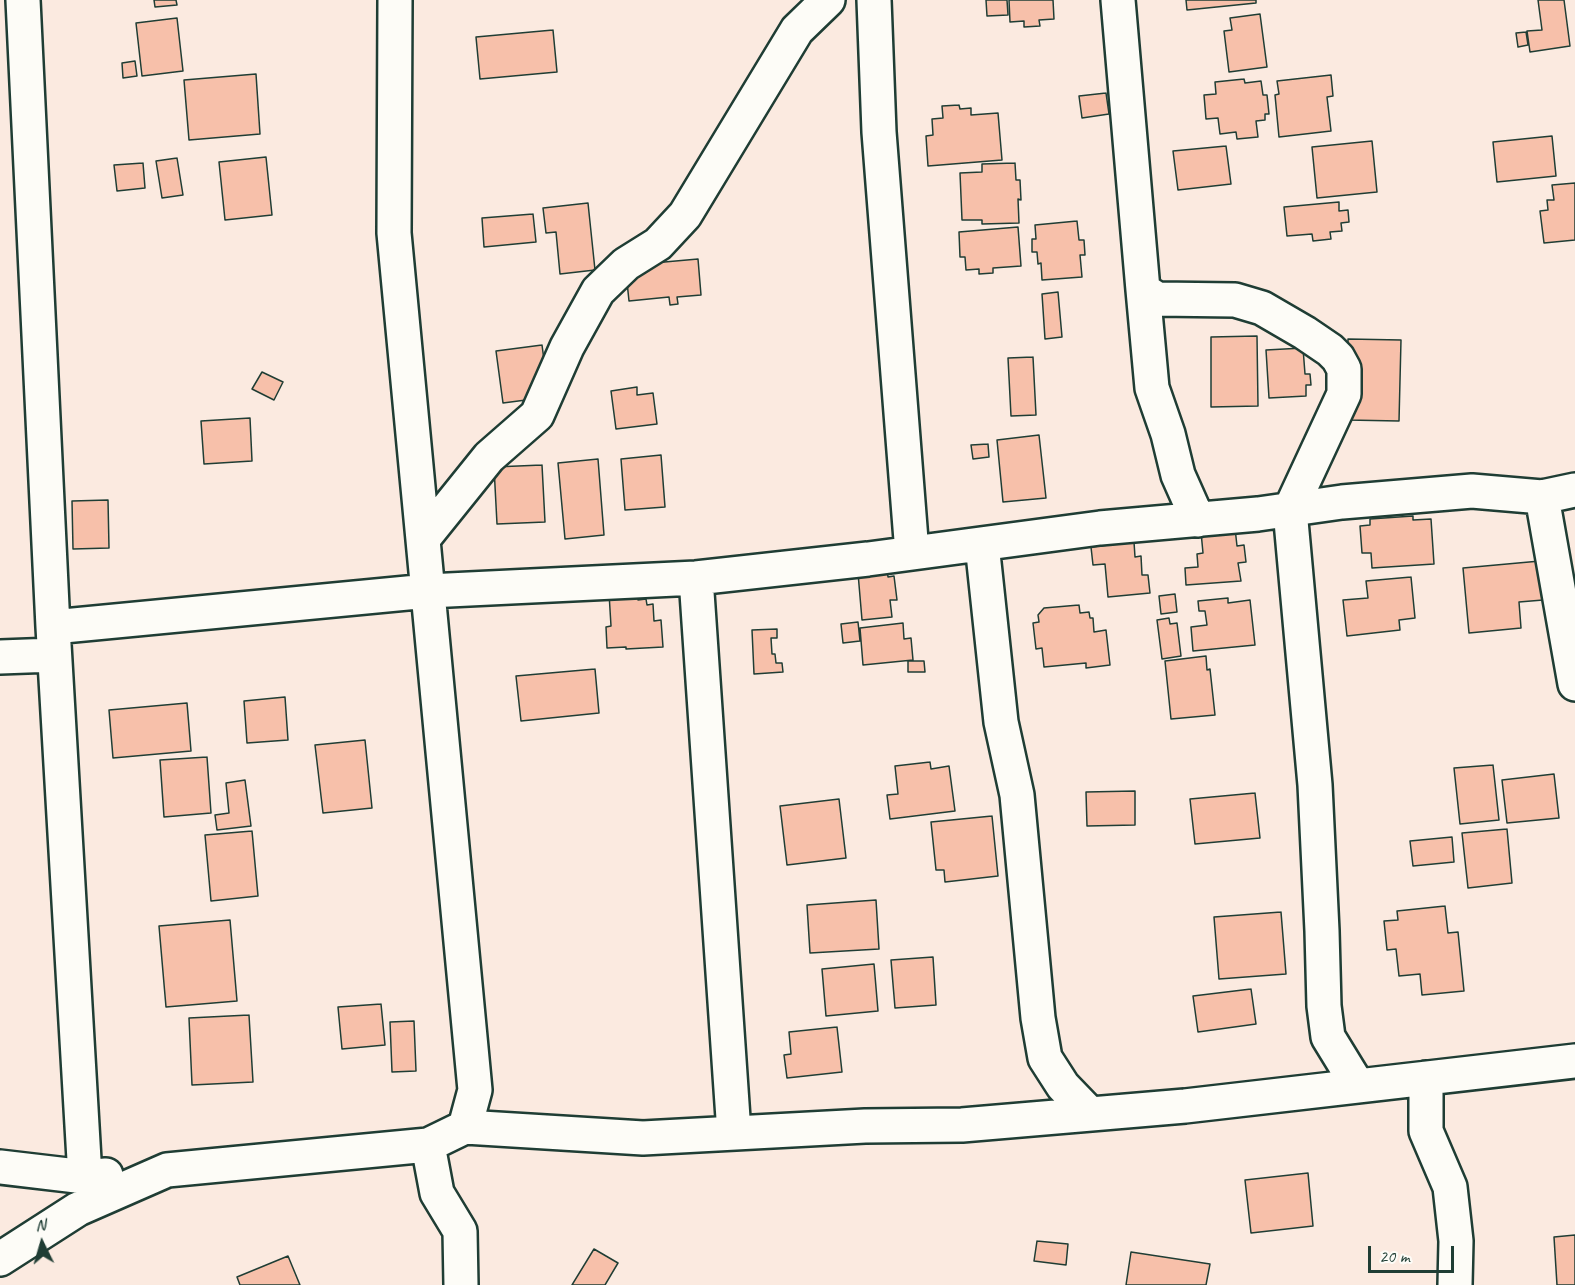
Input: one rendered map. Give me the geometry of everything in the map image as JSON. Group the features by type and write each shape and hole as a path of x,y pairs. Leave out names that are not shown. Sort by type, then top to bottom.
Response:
{"street":[{"path":"23,0 53,641 85,1177"},
{"path":"395,0 394,233 475,1090 465,1127"},
{"path":"423,539 489,458 537,415 567,347 598,291 626,264 658,244 685,215 797,30 828,0"},
{"path":"874,0 879,132 912,553"},
{"path":"1118,0 1152,388 1168,434 1178,475 1198,520"},
{"path":"1143,290 1157,298 1235,300 1262,308 1305,333 1338,358 1344,369 1344,394 1290,510 1315,785 1324,1006 1328,1037 1358,1086"},
{"path":"0,657 53,641 428,591 696,578 1100,528 1198,520 1342,502 1472,491 1542,497 1575,490"},
{"path":"1542,497 1575,684"},
{"path":"982,544 1000,722 1017,795 1038,1018 1045,1058 1063,1086 1090,1114"},
{"path":"696,578 734,1133"},
{"path":"0,1167 85,1177 167,1170 428,1145 465,1127 643,1138 864,1126 962,1125 1185,1106 1575,1061"},
{"path":"1426,1078 1426,1131 1450,1187 1456,1241 1455,1285"},
{"path":"428,1145 437,1193 460,1231 461,1285"},
{"path":"0,1259 78,1209 167,1170"}],"building":[{"path":"154,0 176,0 177,5 155,7"},
{"path":"986,0 1007,0 1008,15 987,16"},
{"path":"1009,0 1053,0 1054,19 1039,20 1040,26 1024,27 1024,21 1010,22"},
{"path":"1186,0 1256,0 1256,3 1187,10"},
{"path":"1538,0 1564,0 1570,46 1530,52 1527,31 1542,30"},
{"path":"1260,14 1267,67 1229,72 1224,31 1232,30 1230,18"},
{"path":"177,18 183,71 142,76 136,23"},
{"path":"553,30 557,72 480,79 476,37"},
{"path":"1526,32 1528,45 1518,47 1516,33"},
{"path":"135,61 137,76 123,78 122,63"},
{"path":"256,74 260,134 189,140 184,80"},
{"path":"1331,75 1333,96 1327,97 1331,131 1279,137 1275,95 1279,94 1277,81"},
{"path":"1244,79 1245,83 1261,81 1263,95 1267,95 1269,114 1265,114 1265,120 1256,121 1258,137 1237,139 1236,132 1220,134 1218,118 1206,119 1204,95 1216,94 1215,82"},
{"path":"1106,93 1109,114 1082,118 1079,96"},
{"path":"959,105 960,109 971,108 971,115 998,113 1002,160 928,166 926,136 933,135 932,119 943,118 942,106"},
{"path":"1552,136 1556,176 1497,182 1493,142"},
{"path":"1372,141 1377,192 1317,198 1312,147"},
{"path":"1226,146 1231,184 1178,190 1173,151"},
{"path":"266,157 272,215 225,220 219,162"},
{"path":"177,158 183,195 162,198 156,161"},
{"path":"143,163 145,188 117,191 114,165"},
{"path":"1015,163 1016,180 1020,180 1019,223 982,224 982,220 962,220 960,173 982,172 982,164"},
{"path":"1575,183 1575,240 1544,243 1540,211 1548,210 1547,200 1554,200 1552,185"},
{"path":"1339,202 1339,211 1348,210 1349,222 1341,223 1342,231 1330,232 1331,239 1313,241 1312,234 1287,236 1284,207"},
{"path":"588,203 595,270 560,274 556,232 546,233 543,208"},
{"path":"533,214 536,242 484,247 482,218"},
{"path":"1077,221 1079,240 1084,240 1085,255 1080,255 1082,277 1042,280 1041,263 1038,264 1037,252 1032,252 1032,239 1036,239 1035,225"},
{"path":"1018,227 1021,266 993,268 993,273 979,274 979,269 966,270 965,257 960,257 959,232"},
{"path":"698,259 701,295 677,297 678,304 670,305 669,297 629,301 627,282 633,281 631,265"},
{"path":"1058,292 1062,337 1045,339 1042,294"},
{"path":"1257,336 1258,406 1211,407 1211,337"},
{"path":"1348,339 1401,340 1399,421 1347,420"},
{"path":"542,345 549,397 503,403 496,351"},
{"path":"1303,348 1305,374 1310,374 1311,385 1306,385 1306,396 1269,398 1266,350"},
{"path":"1033,357 1036,415 1011,416 1008,358"},
{"path":"262,372 283,382 274,400 252,389"},
{"path":"637,387 637,395 653,393 657,424 616,429 611,391"},
{"path":"250,418 252,461 204,464 201,421"},
{"path":"1039,435 1046,498 1003,502 997,440"},
{"path":"988,444 989,457 973,459 971,445"},
{"path":"661,455 665,507 625,510 621,459"},
{"path":"598,459 604,535 565,539 558,463"},
{"path":"542,465 545,522 497,524 494,467"},
{"path":"108,500 109,548 73,549 72,501"},
{"path":"1413,516 1413,520 1431,519 1434,564 1372,568 1371,553 1362,553 1360,526 1370,525 1370,519"},
{"path":"1235,528 1237,546 1244,545 1246,562 1238,563 1241,581 1186,585 1185,568 1198,567 1197,554 1203,553 1201,532"},
{"path":"1134,542 1135,557 1141,556 1142,575 1148,575 1150,593 1108,597 1105,564 1093,565 1091,547"},
{"path":"1540,561 1543,600 1519,602 1521,628 1469,633 1463,568"},
{"path":"887,570 888,577 894,576 897,600 890,600 892,617 862,620 858,573"},
{"path":"1411,577 1415,618 1399,620 1400,630 1347,636 1343,600 1368,598 1366,581"},
{"path":"637,591 638,600 646,599 647,605 653,604 654,621 661,620 663,647 607,648 606,627 611,626 609,593"},
{"path":"1175,594 1177,612 1161,614 1159,596"},
{"path":"1228,598 1228,603 1250,600 1255,645 1193,651 1191,627 1207,625 1205,611 1199,611 1198,601"},
{"path":"1079,605 1080,613 1089,612 1090,618 1093,618 1094,632 1106,630 1110,665 1086,668 1086,663 1044,667 1042,648 1036,649 1033,623 1039,622 1038,615 1044,608"},
{"path":"1169,618 1170,624 1177,623 1181,656 1162,659 1157,620"},
{"path":"858,622 860,641 843,643 841,624"},
{"path":"903,623 904,639 911,638 913,660 863,665 860,628"},
{"path":"777,629 777,638 771,638 772,654 775,654 776,663 782,663 783,672 754,674 752,630"},
{"path":"1206,656 1207,670 1210,669 1215,715 1171,719 1165,661"},
{"path":"908,661 924,661 925,672 908,672"},
{"path":"595,669 599,713 521,721 516,676"},
{"path":"285,697 288,740 247,743 244,701"},
{"path":"187,703 191,751 113,758 109,710"},
{"path":"365,740 372,808 323,813 315,745"},
{"path":"207,757 211,813 164,817 160,760"},
{"path":"930,762 931,769 949,766 955,811 890,819 887,795 898,794 895,766"},
{"path":"1493,765 1499,820 1460,824 1454,768"},
{"path":"1554,774 1559,818 1507,823 1502,780"},
{"path":"245,780 251,826 217,830 215,815 229,813 226,783"},
{"path":"1135,791 1135,825 1087,826 1086,792"},
{"path":"1255,793 1260,838 1195,844 1190,799"},
{"path":"839,799 846,858 787,865 780,806"},
{"path":"992,816 998,876 945,882 944,870 936,870 931,822"},
{"path":"1507,829 1512,883 1468,888 1462,833"},
{"path":"252,831 258,896 211,901 205,835"},
{"path":"1452,837 1454,862 1413,866 1410,841"},
{"path":"876,900 879,949 810,953 807,905"},
{"path":"1445,906 1448,933 1458,932 1464,991 1422,995 1420,974 1399,976 1396,949 1387,950 1384,921 1398,920 1397,911"},
{"path":"1281,912 1286,974 1219,979 1214,917"},
{"path":"230,920 237,1001 166,1007 159,926"},
{"path":"933,957 936,1005 895,1008 891,960"},
{"path":"874,964 878,1011 826,1016 822,969"},
{"path":"1251,989 1256,1024 1198,1032 1193,996"},
{"path":"381,1004 385,1045 342,1049 338,1007"},
{"path":"249,1015 253,1082 192,1085 189,1018"},
{"path":"414,1021 416,1071 392,1072 390,1022"},
{"path":"837,1027 842,1072 787,1078 784,1055 791,1054 789,1032"},
{"path":"1308,1173 1313,1226 1251,1233 1245,1180"},
{"path":"1575,1235 1575,1285 1557,1285 1554,1237"},
{"path":"1037,1241 1068,1244 1066,1265 1034,1261"},
{"path":"594,1249 618,1263 605,1285 572,1285"},
{"path":"1131,1252 1210,1264 1206,1285 1126,1285"},
{"path":"288,1256 300,1285 240,1285 237,1277"}]}
